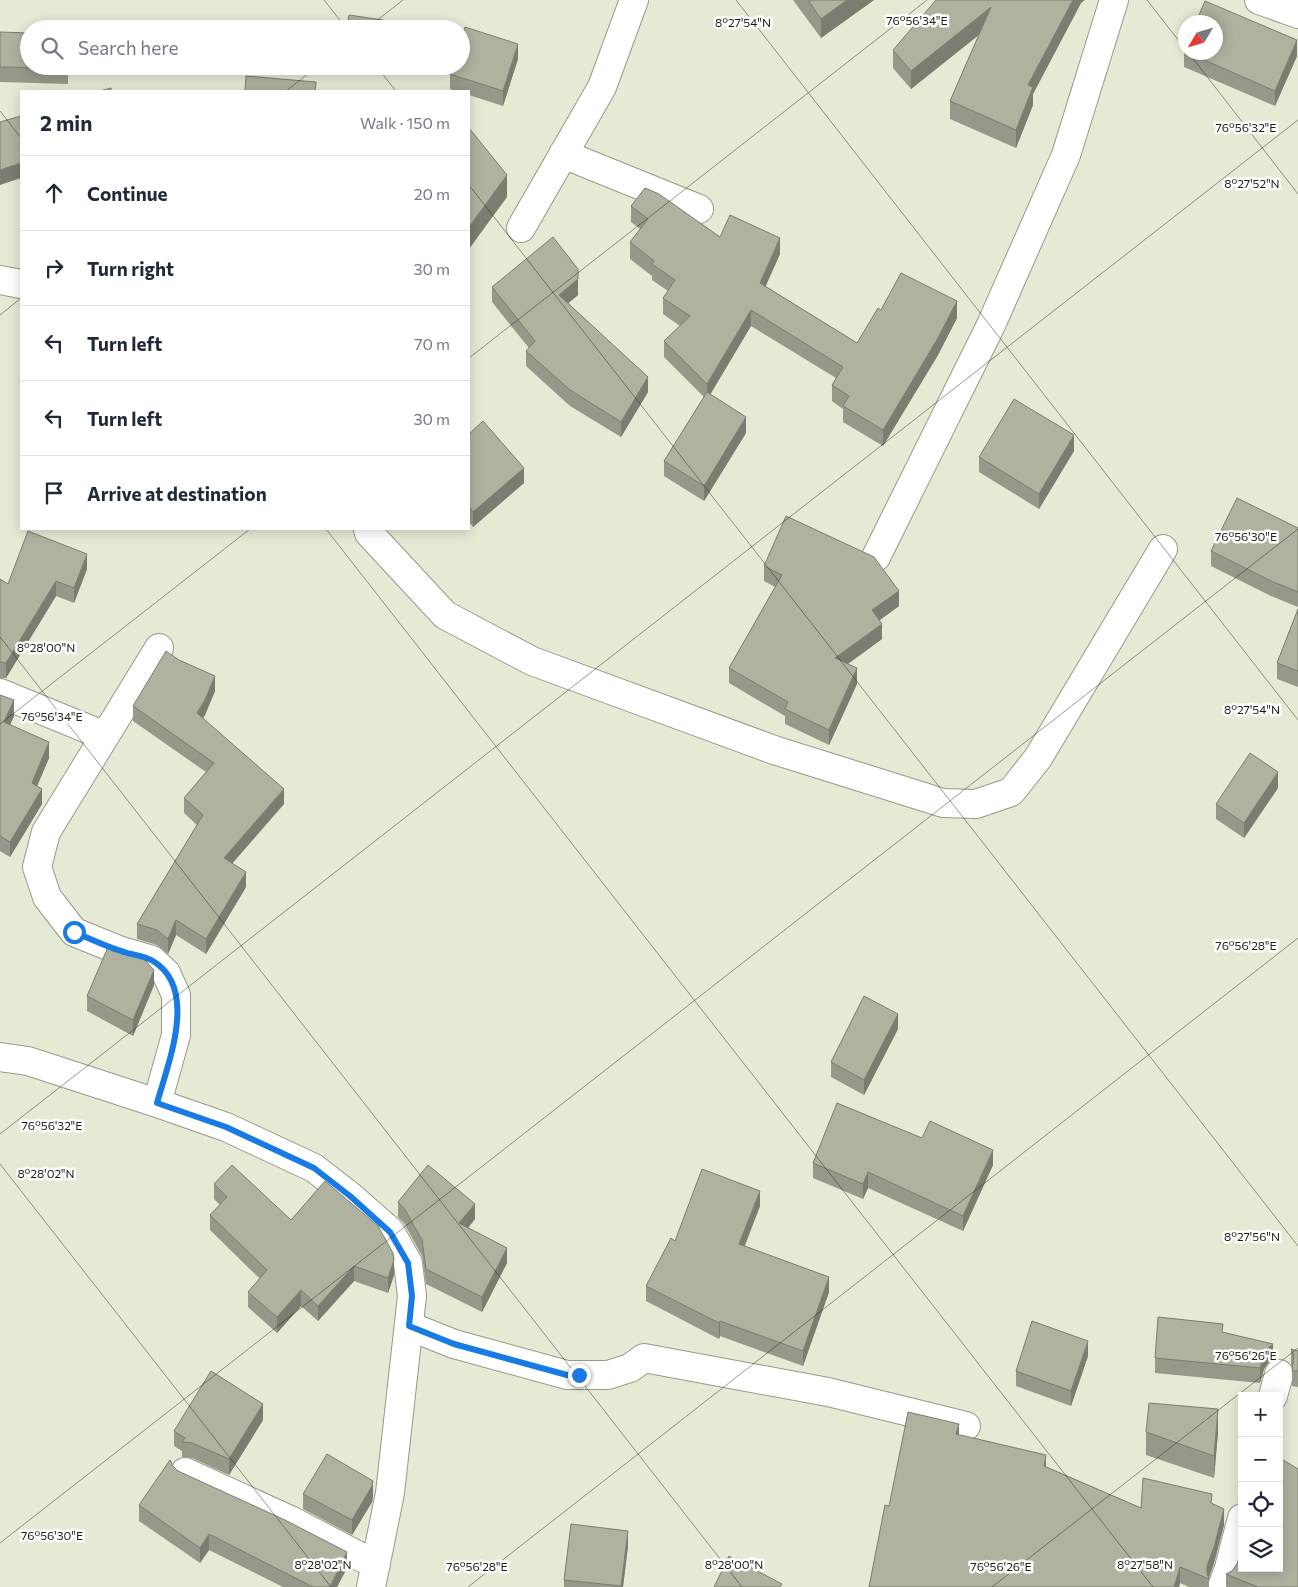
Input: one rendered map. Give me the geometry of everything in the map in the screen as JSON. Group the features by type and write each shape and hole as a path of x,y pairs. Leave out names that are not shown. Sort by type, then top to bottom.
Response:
{"street":[{"path":"521,228 602,87 634,0"},
{"path":"876,557 991,325 1066,155 1114,0"},
{"path":"1259,0 1298,14"},
{"path":"563,154 699,209"},
{"path":"0,280 20,284"},
{"path":"368,530 445,615 532,661 774,750 943,803 976,804 1011,792 1038,758 1163,549"},
{"path":"157,1103 176,1035 176,995 166,973 152,960 121,951 74,932 46,897 37,867 46,832 159,648"},
{"path":"0,693 105,736"},
{"path":"0,1057 28,1061 226,1127 314,1168 350,1196 390,1232 408,1263 412,1296 409,1326 390,1493 373,1576 292,1521 185,1472"},
{"path":"409,1326 454,1344 567,1375 608,1375 630,1368 644,1358 828,1392 966,1426"},
{"path":"1222,1587 1240,1527"}],"building":[{"path":"808,0 847,0 821,19"},
{"path":"936,0 1073,0 1028,85 1033,87 1016,130 950,101 991,7 911,71 893,50"},
{"path":"1205,1 1297,40 1275,91 1204,60 1223,60 1223,15 1199,15"},
{"path":"349,15 383,20 348,20"},
{"path":"470,29 518,44 503,91 453,75 470,75"},
{"path":"0,32 20,33 20,67 0,67"},
{"path":"246,76 316,82 315,90 245,90"},
{"path":"20,116 20,163 0,170 0,122"},
{"path":"470,129 507,175 470,226"},
{"path":"645,188 659,194 720,237 730,215 780,238 760,283 857,343 878,308 881,310 901,273 957,301 938,338 883,430 843,406 849,396 832,385 843,367 751,310 707,384 664,341 690,316 663,298 675,280 652,264 654,261 630,242 648,219 631,206"},
{"path":"553,237 578,269 578,279 559,295 648,377 621,422 570,390 526,351 535,341 492,287"},
{"path":"707,392 746,417 704,486 664,461"},
{"path":"1014,399 1074,435 1039,494 979,457"},
{"path":"483,421 524,468 473,512 470,508 470,433"},
{"path":"1237,498 1298,528 1298,592 1271,581 1211,551"},
{"path":"786,516 874,557 899,591 872,610 882,624 835,658 857,668 829,730 785,709 788,702 729,668 782,575 764,566"},
{"path":"28,531 87,554 74,588 56,581 6,663 0,662 0,579 8,584"},
{"path":"1298,609 1298,671 1277,663"},
{"path":"166,651 179,660 215,676 205,700 197,713 284,789 224,858 246,872 206,939 176,920 168,939 157,930 137,924 203,815 184,798 214,763 133,706"},
{"path":"0,695 14,700 4,722 49,742 32,783 42,789 10,842 0,836"},
{"path":"1250,753 1278,772 1244,823 1216,804"},
{"path":"108,947 144,959 154,970 133,1020 87,996"},
{"path":"864,996 898,1014 864,1080 831,1062"},
{"path":"837,1103 922,1138 930,1121 993,1150 963,1216 868,1172 863,1184 813,1163"},
{"path":"232,1165 291,1220 325,1181 378,1226 393,1253 394,1260 388,1278 354,1266 318,1306 301,1290 277,1317 248,1292 267,1270 210,1215 227,1197 214,1184"},
{"path":"428,1165 475,1204 459,1223 507,1248 482,1297 426,1269 422,1240 404,1208 398,1202"},
{"path":"702,1169 760,1191 739,1244 829,1277 803,1351 720,1321 719,1323 646,1286 671,1238 675,1241"},
{"path":"1158,1317 1223,1324 1222,1332 1273,1344 1264,1354 1260,1368 1155,1358"},
{"path":"1032,1321 1088,1341 1071,1391 1016,1371"},
{"path":"1291,1349 1298,1351 1298,1371 1292,1371 1294,1355"},
{"path":"211,1371 263,1404 229,1459 192,1443 182,1442 185,1438 174,1431"},
{"path":"1149,1403 1218,1409 1214,1456 1146,1432"},
{"path":"908,1412 959,1424 956,1434 1046,1455 1044,1466 1141,1508 1143,1478 1212,1494 1211,1503 1224,1509 1207,1566 1209,1579 1180,1567 1174,1587 869,1587 885,1505 889,1506"},
{"path":"327,1454 373,1481 352,1520 303,1494"},
{"path":"170,1460 178,1471 285,1520 347,1552 330,1587 313,1587 209,1534 200,1548 139,1505"},
{"path":"1283,1460 1298,1469 1298,1587 1258,1587 1226,1574 1232,1571 1238,1561 1238,1572 1283,1572"},
{"path":"571,1524 628,1531 621,1586 564,1580"},
{"path":"729,1556 782,1584 780,1587 714,1587"}],"route":[{"path":"74,932 121,951 152,960 166,973 176,995 176,1035 157,1103 226,1127 314,1168 350,1196 390,1232 408,1263 412,1296 409,1326 454,1344 567,1375 579,1375"}]}
